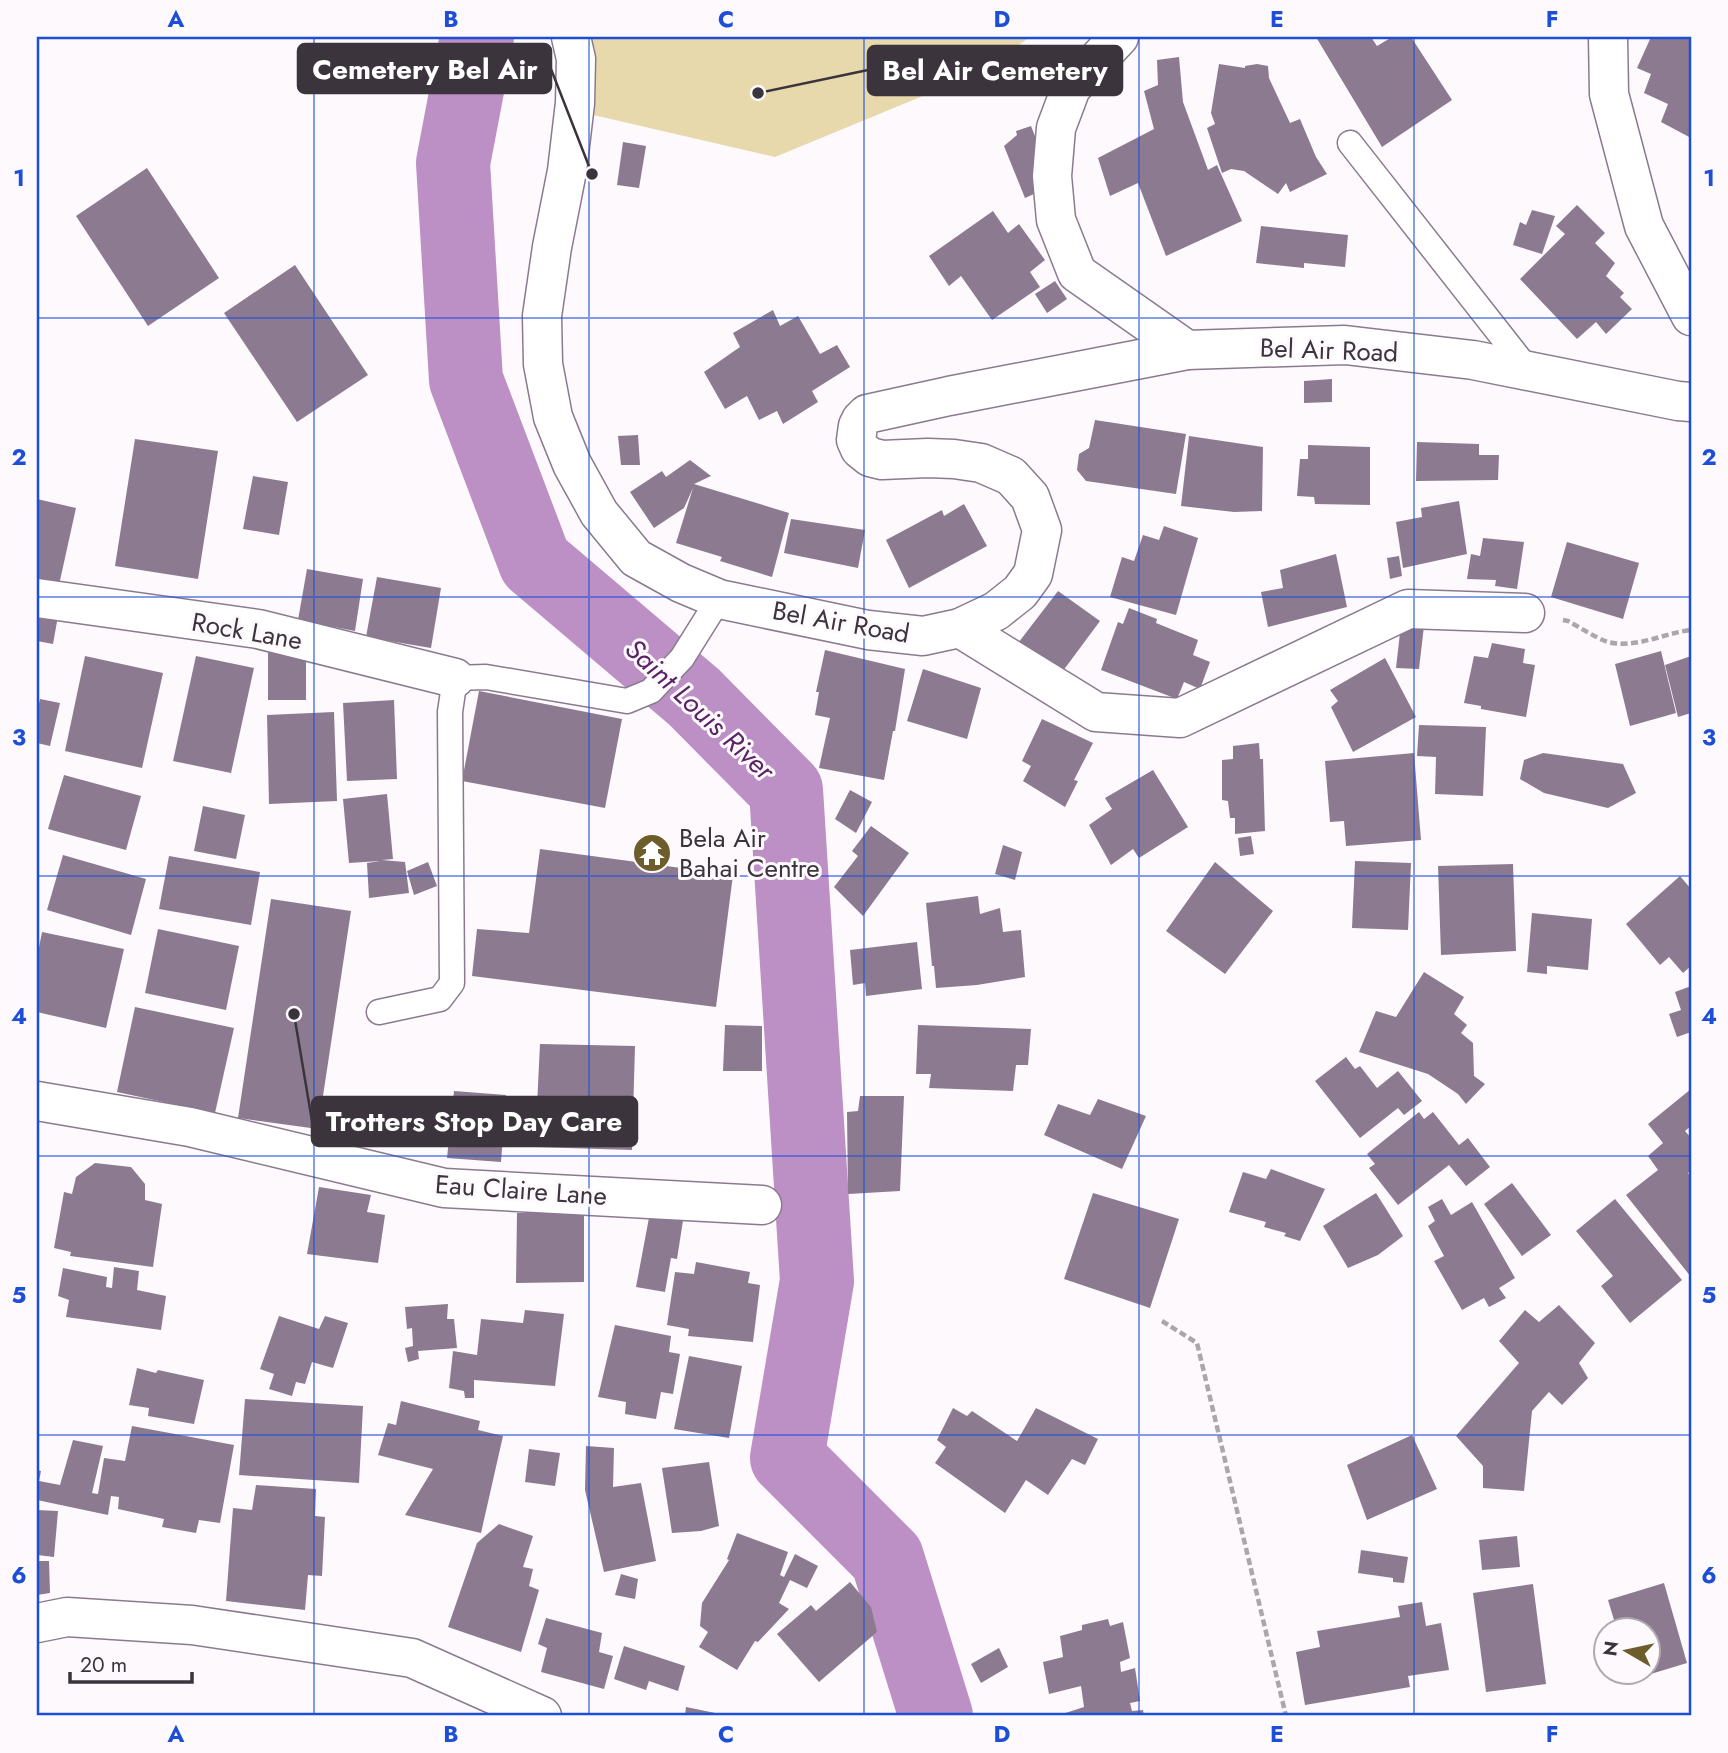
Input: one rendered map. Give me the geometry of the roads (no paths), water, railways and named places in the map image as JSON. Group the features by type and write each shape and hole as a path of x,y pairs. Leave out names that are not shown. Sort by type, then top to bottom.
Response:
{"main road":[{"name":"Bel Air Road","path":"571,37 576,58 575,103 567,171 542,316 543,364 553,416 572,464 599,513 636,558 681,583 719,599 868,630 923,636 960,628 996,611 1020,592 1033,573 1042,530 1030,497 1011,476 981,463 928,458 882,460 870,457 860,449 856,433 861,420 867,414 879,410 1187,350 1345,345 1473,360 1691,402"},
{"path":"1119,37 1071,89 1056,128 1052,176 1056,219 1077,273 1187,350"},
{"path":"1608,37 1609,94 1644,226 1691,316"},
{"name":"Rock Lane","path":"37,598 258,629 454,678"},
{"path":"960,628 1096,712 1180,718 1408,609 1525,613"},
{"name":"Eau Claire Lane","path":"37,1101 190,1126 444,1188 762,1205"},
{"path":"37,1623 67,1617 192,1625 412,1658 542,1716"}],"lane":[{"path":"1350,143 1529,370"},
{"path":"379,1012 440,999 452,983 450,712 454,678 486,677 627,701 651,691 682,658 719,599"}],"waterway":[{"name":"Saint Louis River","path":"477,37 453,163 466,380 535,562 694,697 786,790 817,1281 787,1458 887,1558 936,1716"}],"place":[{"name":"Bel Air Cemetery","path":"758,93"},
{"name":"Cemetery Bel Air","path":"592,174"},
{"name":"Bela Air Bahai Centre","path":"652,853"},
{"name":"Trotters Stop Day Care","path":"294,1014"}]}
